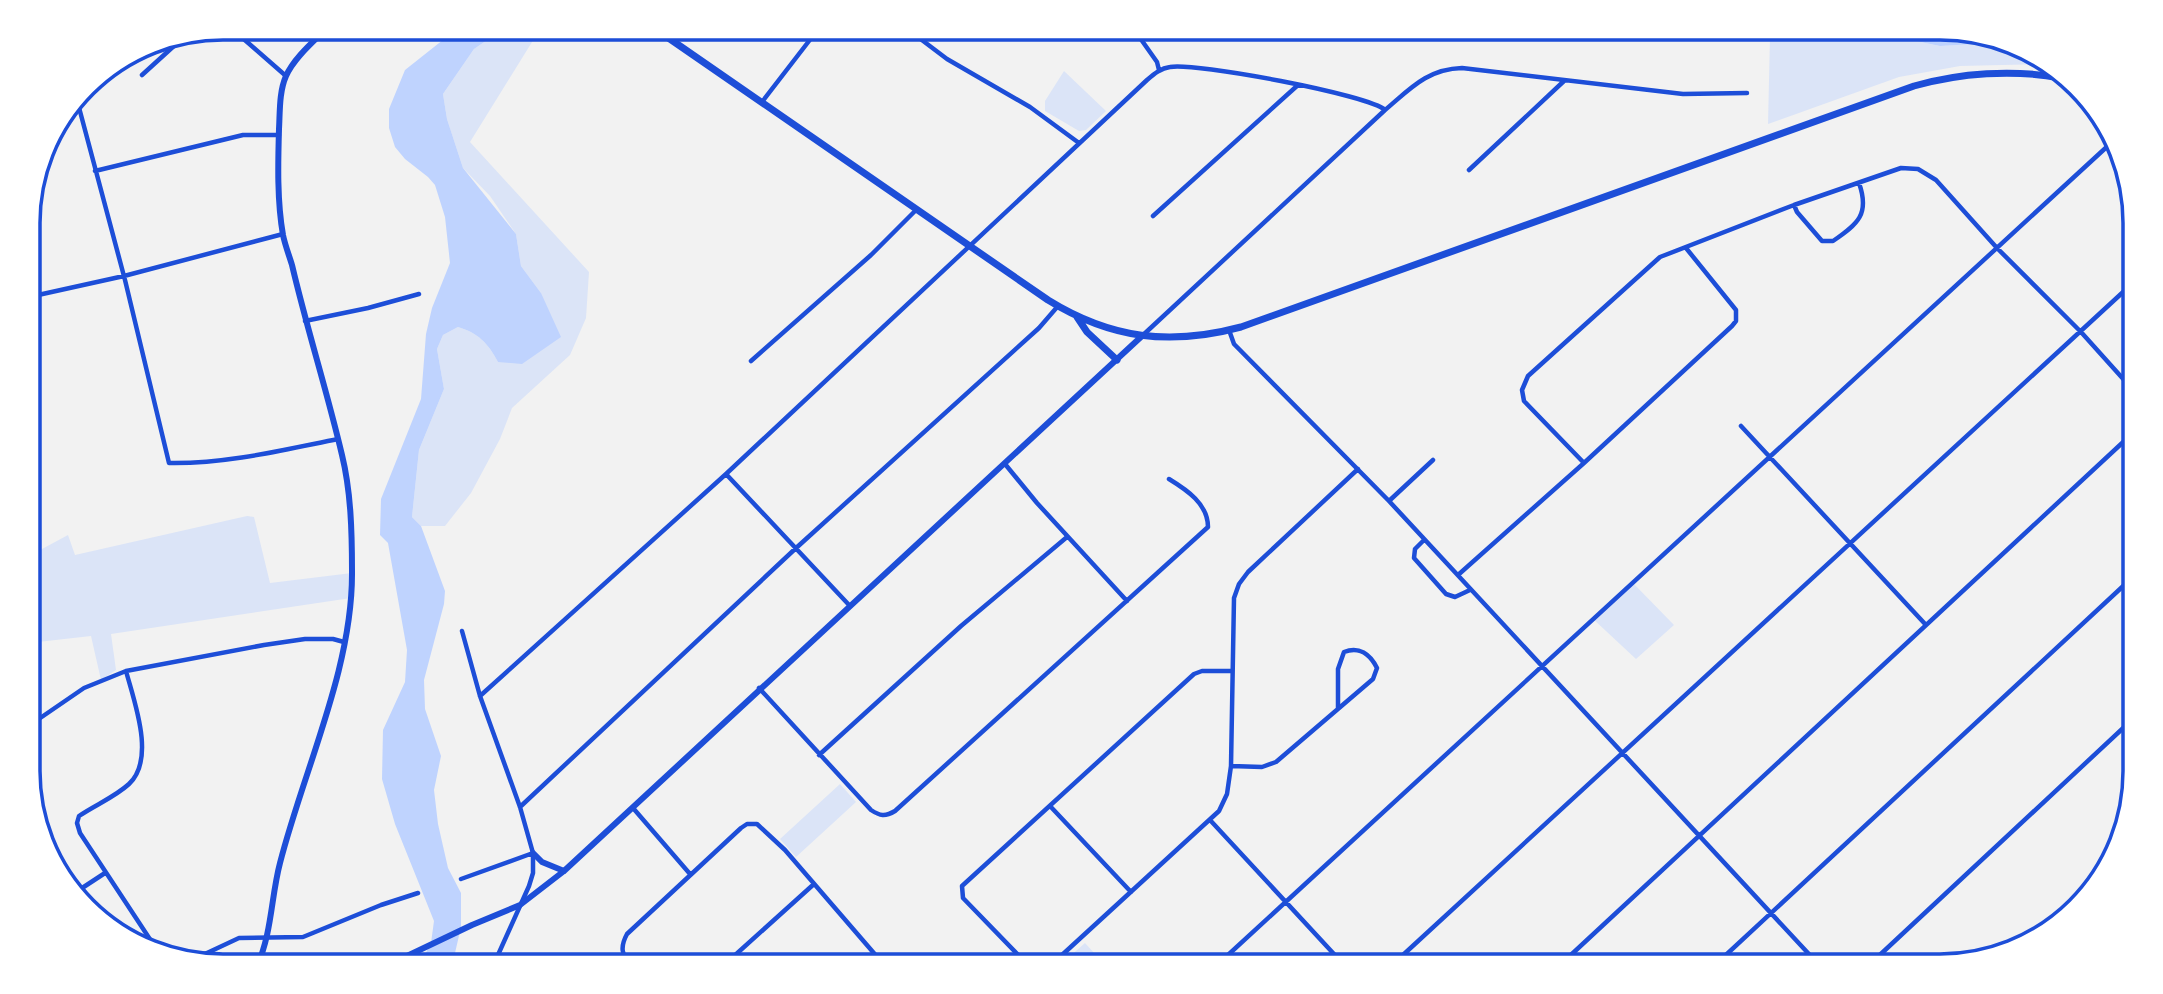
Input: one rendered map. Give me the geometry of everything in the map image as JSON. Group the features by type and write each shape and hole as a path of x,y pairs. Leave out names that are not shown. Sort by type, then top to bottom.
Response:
{"main road":[{"path":"671,40 1058,306 1077,317 1112,330 1143,336 1185,338 1230,330 1907,88 1940,80 1995,74 2050,77"},
{"path":"1077,317 1087,332 1117,360"}],"street":[{"path":"245,40 286,76"},
{"path":"261,954 267,937 279,864 325,713 344,642 351,601 350,503 338,439 304,321 283,234 279,135 281,103 286,76 315,40"},
{"path":"761,102 810,40"},
{"path":"922,40 947,58 1030,107 1079,143"},
{"path":"1141,40 1157,62 1159,71"},
{"path":"142,75 173,47"},
{"path":"480,696 726,474 1159,71 1180,66 1299,84 1364,99 1380,105 1385,110"},
{"path":"411,954 520,905 564,871 1385,110 1424,78 1446,68 1462,68 1683,94 1748,93"},
{"path":"1469,170 1564,80"},
{"path":"1153,216 1299,84"},
{"path":"80,110 124,276 169,463 195,464 242,458 338,439"},
{"path":"95,171 243,135 279,135"},
{"path":"1229,953 2106,147"},
{"path":"1584,463 1524,401 1522,390 1528,376 1660,257 1794,205 1901,168 1919,169 1936,180 1997,248 2081,332 2123,379"},
{"path":"1794,205 1822,241 1833,241 1860,218 1865,199 1859,183"},
{"path":"751,361 872,255 917,209"},
{"path":"41,294 124,276 283,234"},
{"path":"1457,575 1584,463 1736,321 1735,310 1686,247"},
{"path":"1405,953 2123,292"},
{"path":"304,321 419,294"},
{"path":"520,807 795,549 1039,328 1058,306"},
{"path":"1230,330 1234,344 1389,501 1808,953"},
{"path":"1741,426 1926,625"},
{"path":"1573,953 2123,442"},
{"path":"1389,501 1433,460"},
{"path":"1005,464 1127,601"},
{"path":"1064,954 1219,811 1227,794 1231,766 1234,598 1239,584 1248,572 1358,470"},
{"path":"726,474 850,606"},
{"path":"759,688 871,810 883,816 895,811 1208,527 1208,516 1189,492 1169,479"},
{"path":"819,755 961,626 1068,537"},
{"path":"1424,540 1415,549 1415,558 1446,594 1452,598 1470,590"},
{"path":"1728,953 2123,586"},
{"path":"462,631 480,696 520,807 533,853 533,873 498,954"},
{"path":"40,718 84,688 126,671 305,639 333,639 344,642"},
{"path":"1231,766 1262,767 1276,762 1373,678 1377,668 1372,659 1361,650 1352,649 1343,653 1338,670 1338,708"},
{"path":"126,671 142,735 141,764 134,780 79,816 77,823 80,833 149,938"},
{"path":"1017,954 968,903 961,892 968,879 1194,674 1202,671 1232,671"},
{"path":"1882,953 2123,728"},
{"path":"1050,806 1131,892"},
{"path":"633,808 690,874"},
{"path":"1210,821 1333,953"},
{"path":"622,954 621,945 626,933 747,824 757,824 785,850 874,954"},
{"path":"533,853 542,862 564,871"},
{"path":"461,879 533,853"},
{"path":"83,888 105,873"},
{"path":"737,954 814,884"},
{"path":"208,953 239,938 303,937 418,893"}],"shaded area":[{"path":"487,40 533,40 470,142 589,272 586,318 570,355 512,408 500,439 471,493 445,526 421,526 412,517 419,450 444,389 437,349 443,335 458,327 471,332 486,344 498,362 541,293 521,266 516,234 490,196 463,168 447,119 443,94 474,49"},
{"path":"1770,40 1911,40 1940,46 1976,44 2010,54 2030,64 1960,66 1899,77 1768,124"},
{"path":"1064,71 1106,111 1086,130 1079,131 1045,111 1045,101"},
{"path":"247,516 254,517 270,583 352,573 351,598 111,634 116,670 101,680 91,636 40,642 40,550 68,535 75,555"},
{"path":"1632,582 1674,625 1636,659 1592,618"},
{"path":"840,784 856,802 796,857 780,839"},
{"path":"1085,943 1095,953 1073,954"}],"water":[{"path":"443,40 487,40 474,49 443,94 447,119 463,168 516,234 521,266 541,293 561,337 522,364 498,362 482,340 458,327 443,335 437,349 444,389 419,450 412,517 421,526 445,591 424,680 425,709 441,756 434,790 438,824 448,868 461,893 461,927 455,954 425,954 431,943 434,921 395,824 382,779 383,730 405,682 407,650 388,543 380,535 381,499 421,399 426,334 432,308 450,263 445,217 435,185 395,147 389,128 389,109 405,70"},
{"path":"1911,40 1976,44 1940,46"}]}
